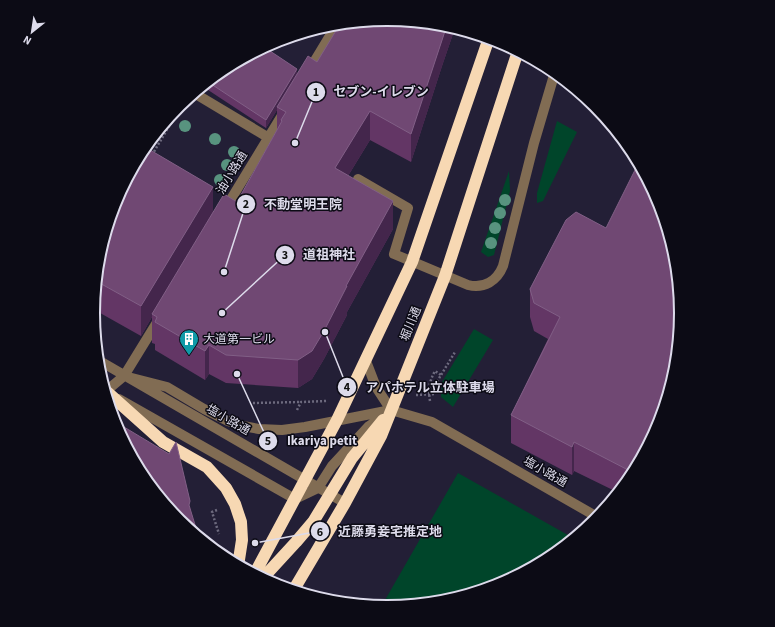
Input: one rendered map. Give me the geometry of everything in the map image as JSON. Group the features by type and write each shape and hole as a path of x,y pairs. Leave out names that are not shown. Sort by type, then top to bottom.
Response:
{"highway":[{"name":"堀川通","path":"257,569 337,420 412,262 487,44"},
{"name":"堀川通","path":"296,586 345,503 381,436 445,276 516,57"},
{"path":"113,398 163,442 207,467 226,488 235,504 241,526 242,550 240,560"},
{"path":"266,574 313,522 352,458 391,410"}],"street":[{"path":"305,77 332,32"},
{"path":"358,179 408,208 394,254 445,276 474,286 494,280 501,271 534,143 553,78"},
{"path":"199,96 268,138"},
{"name":"油小路通","path":"221,217 289,104"},
{"path":"110,387 124,376 163,312"},
{"path":"366,361 376,387 391,410"},
{"name":"塩小路通","path":"105,364 345,503"},
{"path":"124,376 167,387 204,409 228,421 259,429 282,430 305,427 391,410"},
{"path":"112,395 295,499 318,488 332,466 348,448 369,426 391,410"},
{"name":"塩小路通","path":"391,410 432,422 593,515"}],"path":[{"path":"150,157 169,127"},
{"path":"435,394 435,385 455,352"},
{"path":"430,401 430,379 435,371 441,375"},
{"path":"254,403 302,402"},
{"path":"217,510 212,512 220,534"}],"green space":[{"path":"557,121 577,132 543,201 537,203 537,193"},
{"path":"509,171 510,191 494,255 488,257 481,252"},
{"path":"474,329 493,340 453,407 441,397 442,382"},
{"path":"458,473 570,536 547,553 515,571 480,586 425,599 385,601"}],"building":[{"path":"388,26 425,28 445,32 411,134 370,111 335,168 393,201 312,351 298,360 226,355 209,345 205,351 155,322 157,317 152,314 224,194 237,202 286,112 277,107 308,56 317,62 336,31 350,28"},
{"path":"270,51 297,69 266,120 212,85 228,74"},
{"path":"151,150 213,187 141,306 102,284 102,276 115,221 130,186"},
{"path":"635,169 653,203 665,239 673,276 675,314 673,351 660,406 645,441 629,470 574,442 572,447 511,415 560,317 534,303 530,289 566,220 576,212 606,228"},
{"path":"123,427 169,454 176,442 190,501 189,505 196,528 159,489 148,473"}],"place":[{"name":"セブン-イレブン","path":"295,143"},
{"name":"不動堂明王院","path":"224,272"},
{"name":"道祖神社","path":"222,313"},
{"name":"アパホテル立体駐車場","path":"325,332"},
{"name":"大道第一ビル","path":"189,356"},
{"name":"Ikariya petit","path":"237,374"},
{"name":"近藤勇妾宅推定地","path":"255,543"}]}
